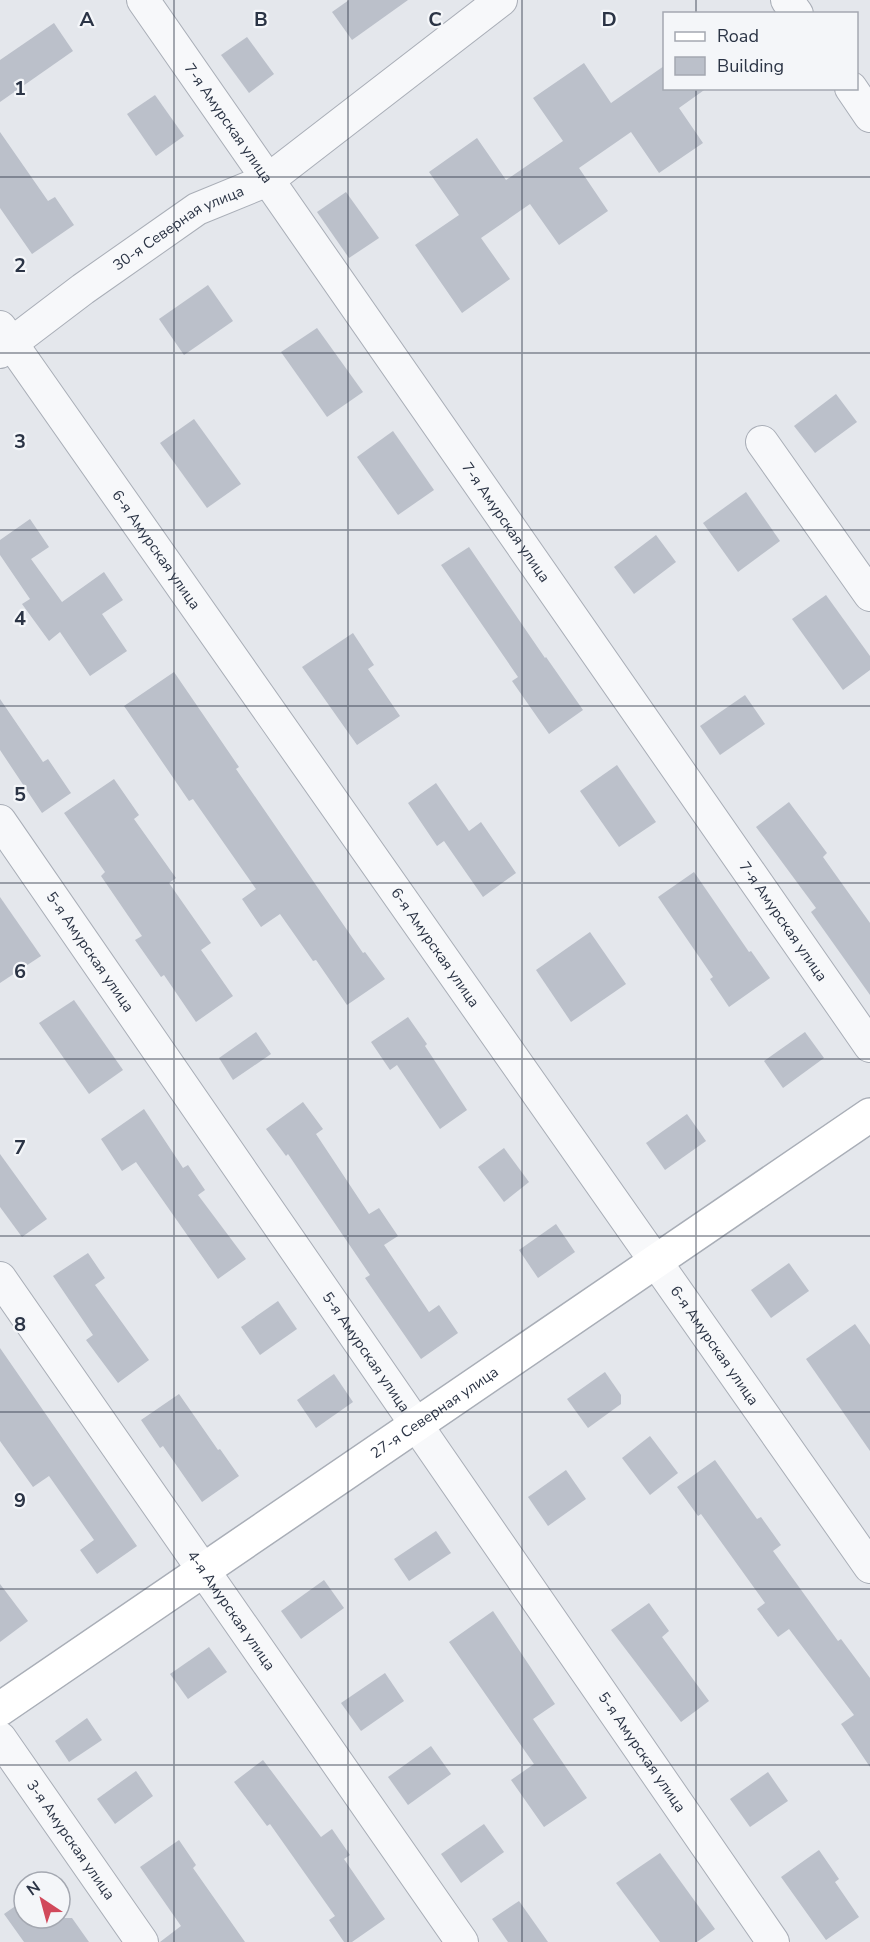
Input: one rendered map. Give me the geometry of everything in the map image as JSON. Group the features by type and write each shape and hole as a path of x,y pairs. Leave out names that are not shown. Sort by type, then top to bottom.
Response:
{"street":[{"name":"7-я Амурская улица","path":"143,0 870,1046"},
{"name":"30-я Северная улица","path":"4,341 197,209 268,180 489,4"},
{"path":"851,90 870,116"},
{"name":"6-я Амурская улица","path":"4,341 870,1567"},
{"path":"762,442 870,595"},
{"name":"5-я Амурская улица","path":"0,821 773,1942"},
{"name":"27-я Северная улица","path":"0,1709 870,1115"},
{"name":"4-я Амурская улица","path":"0,1278 462,1942"},
{"name":"3-я Амурская улица","path":"0,1738 142,1942"}],"building":[{"path":"349,0 408,0 352,40 332,12"},
{"path":"54,23 73,51 0,102 0,60"},
{"path":"247,37 274,74 249,93 221,55"},
{"path":"584,63 611,103 663,67 663,90 704,90 679,108 703,143 659,173 631,132 579,168 608,211 559,245 530,204 481,238 510,279 462,313 415,245 459,215 429,172 477,138 506,180 563,141 533,98"},
{"path":"155,95 184,136 156,156 127,114"},
{"path":"0,132 48,201 55,197 74,225 32,254 0,208"},
{"path":"346,192 379,238 349,258 317,212"},
{"path":"208,285 233,321 184,355 159,319"},
{"path":"317,328 363,392 327,417 281,352"},
{"path":"836,394 857,422 815,453 794,426"},
{"path":"194,419 241,484 207,508 160,443"},
{"path":"393,431 434,490 398,515 357,457"},
{"path":"746,492 780,541 738,572 703,523"},
{"path":"30,519 49,547 31,559 62,602 104,572 123,600 102,614 127,651 90,676 60,632 49,641 22,604 30,599 0,555 0,540"},
{"path":"656,535 676,562 634,594 614,567"},
{"path":"469,547 583,710 549,734 512,681 518,677 441,565"},
{"path":"826,595 870,656 870,670 843,690 792,619"},
{"path":"353,633 374,665 368,669 400,716 357,745 302,667"},
{"path":"174,672 239,767 236,769 363,953 365,952 385,979 347,1005 280,914 261,927 242,899 256,889 193,799 189,801 124,706"},
{"path":"745,695 765,724 720,755 700,726"},
{"path":"0,699 43,762 48,759 71,793 42,813 0,750"},
{"path":"617,765 656,822 619,847 580,791"},
{"path":"114,779 139,815 134,819 176,878 169,883 211,943 201,950 233,996 196,1022 164,975 161,977 135,940 142,936 101,876 105,872 64,813"},
{"path":"436,783 469,831 481,822 516,873 483,897 444,841 437,846 408,803"},
{"path":"789,802 827,853 823,857 870,923 870,995 811,912 816,908 756,827"},
{"path":"694,872 749,952 751,951 770,978 729,1007 710,979 713,977 658,897"},
{"path":"0,897 41,956 0,983"},
{"path":"590,932 626,984 571,1022 536,970"},
{"path":"74,1000 123,1070 89,1094 39,1023"},
{"path":"408,1017 467,1110 440,1129 397,1065 390,1070 371,1042"},
{"path":"256,1032 271,1054 233,1080 219,1058"},
{"path":"805,1032 824,1058 783,1088 764,1061"},
{"path":"303,1102 323,1129 316,1134 369,1214 379,1208 398,1236 384,1245 429,1312 439,1305 458,1333 421,1359 365,1278 370,1275 288,1154 286,1156 266,1129"},
{"path":"144,1109 183,1168 188,1165 205,1190 198,1195 246,1259 218,1279 136,1162 122,1171 101,1139"},
{"path":"687,1114 706,1141 665,1170 646,1143"},
{"path":"504,1148 529,1182 504,1202 478,1167"},
{"path":"0,1154 47,1219 22,1237 0,1207"},
{"path":"556,1224 575,1252 538,1278 519,1250"},
{"path":"88,1253 105,1278 95,1285 149,1360 118,1383 86,1340 93,1335 53,1276"},
{"path":"789,1263 809,1291 771,1318 751,1290"},
{"path":"278,1301 297,1329 260,1355 241,1327"},
{"path":"855,1324 870,1345 870,1451 806,1359"},
{"path":"0,1348 137,1546 97,1574 80,1550 94,1540 49,1476 33,1487 0,1441"},
{"path":"605,1372 621,1395 621,1404 588,1428 567,1399"},
{"path":"334,1374 353,1402 316,1428 297,1400"},
{"path":"179,1394 239,1476 202,1502 163,1446 160,1448 141,1420"},
{"path":"650,1436 678,1473 650,1495 622,1458"},
{"path":"715,1460 757,1519 761,1517 781,1545 773,1551 838,1641 841,1639 870,1678 870,1767 841,1724 854,1715 789,1629 778,1637 757,1609 765,1603 701,1514 698,1516 677,1487"},
{"path":"566,1470 586,1499 548,1526 528,1497"},
{"path":"436,1531 451,1553 409,1581 394,1559"},
{"path":"324,1580 344,1608 301,1639 281,1611"},
{"path":"0,1584 28,1621 0,1642"},
{"path":"649,1603 669,1631 662,1637 709,1701 681,1722 611,1630"},
{"path":"493,1611 555,1704 533,1719 587,1798 544,1827 511,1780 534,1764 449,1642"},
{"path":"209,1647 227,1672 188,1699 170,1674"},
{"path":"385,1673 404,1701 361,1731 341,1703"},
{"path":"87,1718 102,1740 69,1762 55,1741"},
{"path":"431,1746 451,1774 408,1805 388,1777"},
{"path":"263,1760 321,1837 332,1829 350,1855 344,1859 385,1919 352,1942 344,1942 329,1920 335,1916 270,1824 267,1826 234,1782"},
{"path":"136,1771 153,1796 115,1824 97,1799"},
{"path":"768,1772 788,1801 750,1827 730,1799"},
{"path":"484,1824 504,1852 461,1883 441,1854"},
{"path":"179,1840 196,1865 193,1868 245,1942 160,1942 181,1926 140,1867"},
{"path":"819,1850 839,1879 835,1882 859,1917 826,1940 781,1877"},
{"path":"660,1853 715,1929 697,1942 660,1942 616,1883"},
{"path":"519,1901 548,1942 508,1942 492,1919"},
{"path":"12,1908 12,1925 4,1914"},
{"path":"72,1918 89,1942 24,1942 15,1930 72,1930"}]}
